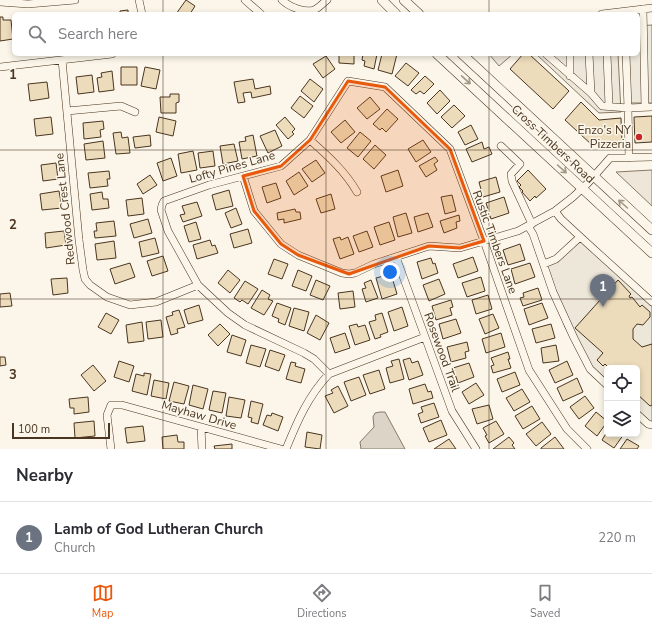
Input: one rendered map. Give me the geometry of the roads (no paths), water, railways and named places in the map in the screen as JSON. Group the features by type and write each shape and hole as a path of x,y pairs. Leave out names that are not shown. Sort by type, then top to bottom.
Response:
{"main road":[{"path":"382,0 394,12"},
{"path":"404,0 414,12"},
{"name":"Cross Timbers Road","path":"440,56 652,253"},
{"name":"Cross Timbers Road","path":"464,56 652,230"}],"street":[{"path":"0,2 28,4 75,0"},
{"path":"139,0 142,12"},
{"path":"245,0 259,12"},
{"path":"282,0 296,8 315,12 327,0"},
{"path":"630,12 652,8"},
{"path":"552,57 570,76 591,93 602,106 628,108 649,107 642,9"},
{"path":"0,67 95,56"},
{"path":"570,56 570,76"},
{"path":"589,56 591,93"},
{"path":"607,56 609,106"},
{"path":"626,56 629,158"},
{"name":"Redwood Crest Lane","path":"62,60 79,240 85,279 90,285 107,297 130,305 156,302 198,285"},
{"name":"Lofty Pines Lane","path":"198,285 168,231 161,210 164,201 209,185 281,166 310,140 348,81"},
{"name":"Rustic Timbers Lane","path":"348,81 385,87 450,149 484,241 528,370 567,429 587,449"},
{"path":"67,111 121,106 135,112"},
{"path":"310,140 338,165 357,192"},
{"path":"502,146 520,164 511,174 512,181 530,225 553,292 590,369 604,382"},
{"path":"244,176 254,211 281,244 298,255 348,274 429,246 460,248 518,231 555,212 583,188 610,158 652,157"},
{"path":"555,212 580,237 652,302"},
{"path":"544,264 556,259 580,237"},
{"name":"Rosewood Trail","path":"396,257 452,411 476,449"},
{"path":"198,285 228,313 245,325 304,353 329,374"},
{"path":"286,449 298,418 318,386 329,374 426,337"},
{"name":"Mayhaw Drive","path":"110,449 107,415 111,405 122,405 280,449"},
{"path":"640,417 648,424 652,425"},
{"path":"201,428 202,449"}],"place":[{"name":"Enzo's NY Pizzeria","path":"639,137"},
{"name":"Lamb of God Lutheran Church","path":"603,307"}]}
